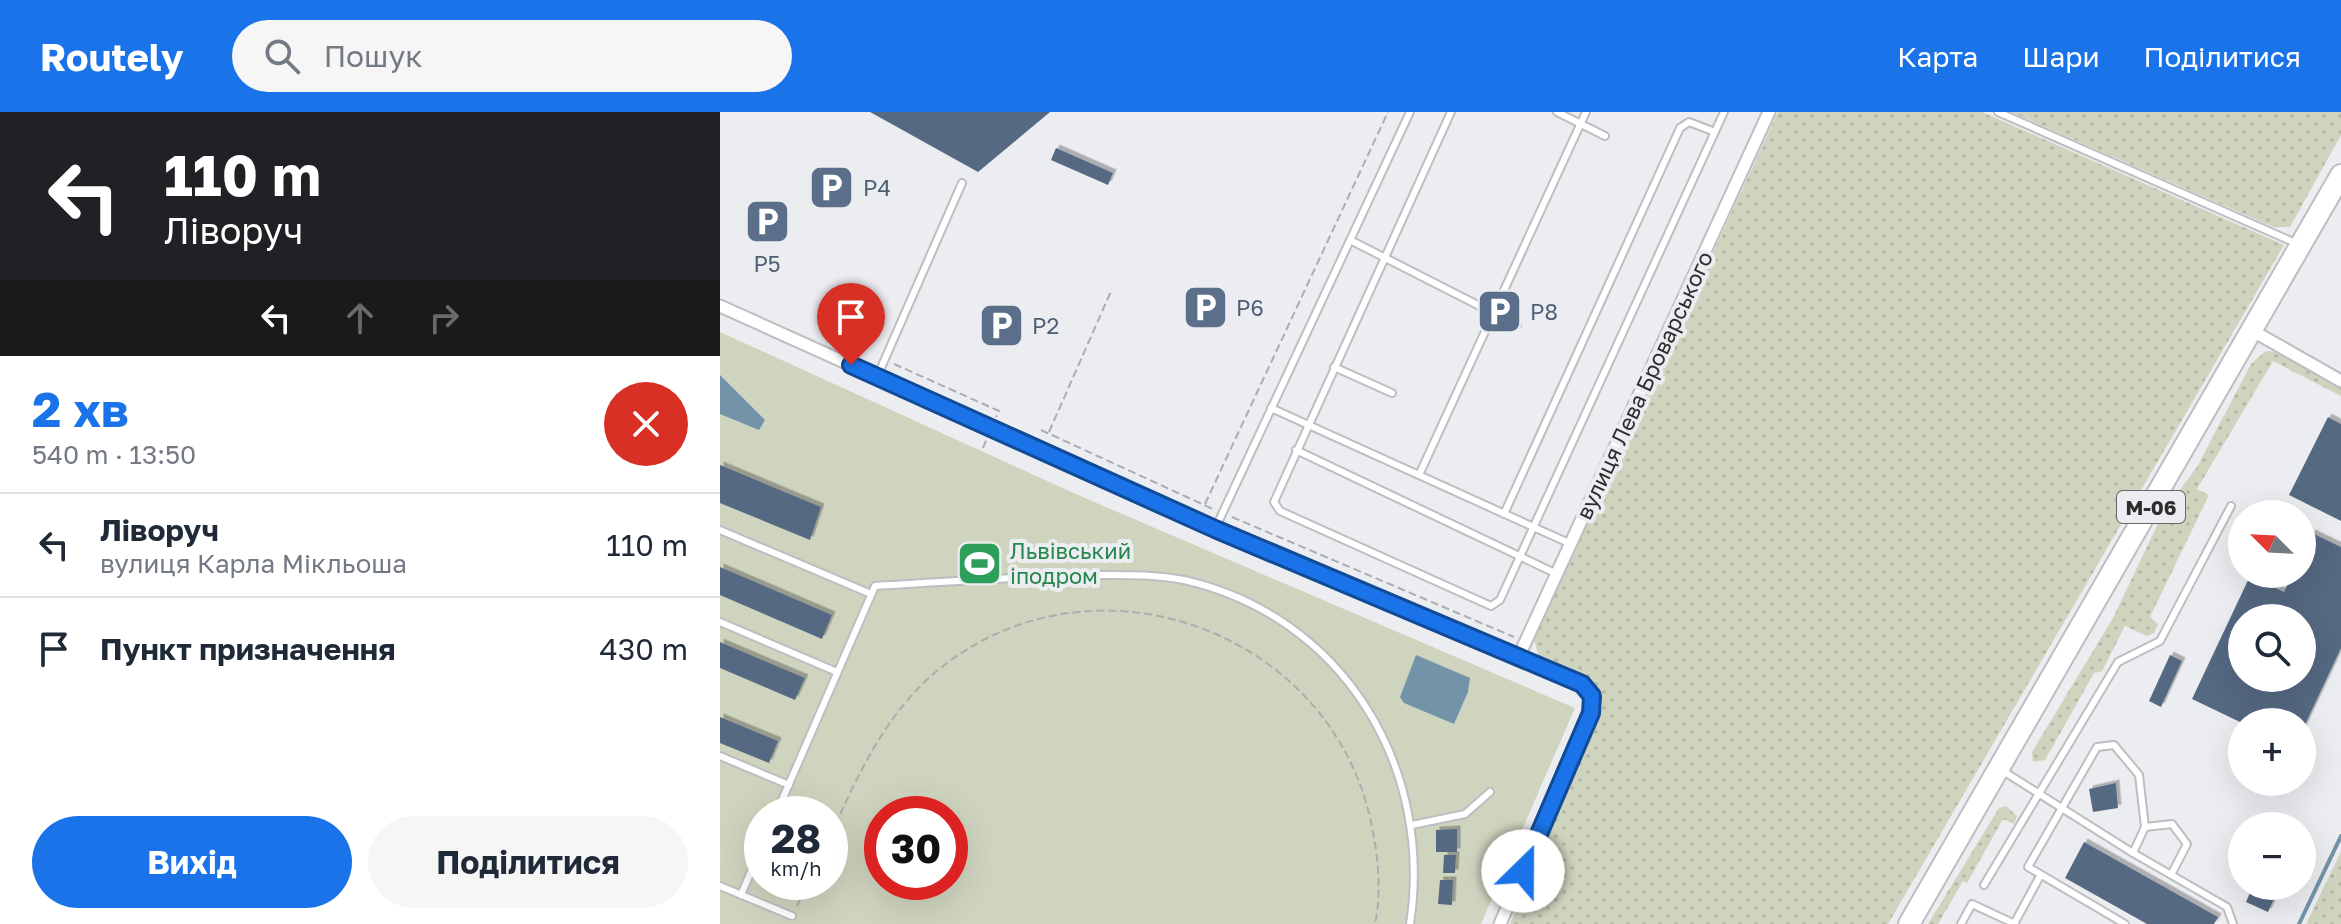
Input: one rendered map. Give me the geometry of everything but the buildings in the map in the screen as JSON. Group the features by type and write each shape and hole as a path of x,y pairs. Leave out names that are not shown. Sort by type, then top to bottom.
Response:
{"highway":[{"name":"М-06","path":"1909,924 2341,175"}],"street":[{"name":"вулиця Лева Броварського","path":"1518,658 1769,112"},
{"path":"720,306 1215,529 1582,684 1593,703 1500,924"},
{"path":"2253,331 2341,381"}],"lane":[{"path":"1215,529 1410,112"},
{"path":"1451,112 1274,502 1280,511 1491,606 1500,600 1724,112"},
{"path":"1557,112 1605,136"},
{"path":"1419,475 1586,112"},
{"path":"1998,112 2301,245"},
{"path":"1504,514 1680,128 1689,122 1715,132"},
{"path":"877,377 962,183"},
{"path":"1350,240 1517,325"},
{"path":"1334,367 1392,393"},
{"path":"1271,408 1571,544"},
{"path":"1296,450 1557,574"},
{"path":"1984,885 2118,662 2160,641 2228,512"},
{"path":"720,530 871,594"},
{"path":"784,796 875,586 1123,575 1182,580 1224,592 1304,636 1359,693 1399,773 1412,825 1415,889 1410,924"},
{"path":"720,622 837,672"},
{"path":"2125,924 2030,871 2030,862 2097,747 2114,745 2139,775 2145,827 2133,853"},
{"path":"720,756 789,785"},
{"path":"2000,769 2133,853 2227,907 2233,924"},
{"path":"1412,825 1465,814 1490,792"},
{"path":"2145,827 2172,824 2183,835 2187,844 2185,852 2172,873"},
{"path":"1961,924 1972,904 2015,924 2040,876"},
{"path":"720,886 792,916"},
{"path":"741,895 744,888"}],"path":[{"path":"1205,505 1388,112"},
{"path":"1049,434 1112,289"},
{"path":"893,363 999,411"},
{"path":"1041,430 1222,513 1526,642"},
{"path":"848,798 872,747 905,701 947,663 996,634 1050,616 1106,610 1163,615 1217,633 1266,661 1309,699 1342,745 1365,796 1377,852 1375,924"},
{"path":"792,916 800,900"}],"green space":[{"path":"1778,112 1982,112 2284,245 1888,924 1510,924 1602,707 1594,687 1587,680 1539,657 1534,640"},
{"path":"2011,112 2341,112 2341,135 2290,227 2273,227"},
{"name":"Львівський іподром","path":"720,332 1078,495 1575,708 1481,924 720,924"},
{"path":"2266,351 2280,352 2341,386 2341,396 2273,361 2197,489 2209,495 2150,617 2158,624 2154,633 2147,636 2125,626 2102,671 2094,673 2045,760 2033,762 2032,752 2113,618 2164,511 2197,467 2251,364"},
{"path":"2006,806 2017,816 2014,824 2003,819 1967,883 1963,881 1938,924 1928,924 1999,808"},
{"path":"2341,852 2341,924 2306,924"}],"water":[{"path":"720,375 765,420 759,430 720,414"},
{"path":"1416,655 1470,678 1468,692 1454,724 1404,703 1400,697"}],"waterway":[{"path":"2299,924 2341,836"}],"place":[{"name":"P4","path":"832,187"},
{"name":"P5","path":"767,222"},
{"name":"P6","path":"1205,307"},
{"name":"P8","path":"1499,311"},
{"name":"P2","path":"1001,325"},
{"name":"Львівський іподром","path":"979,563"}],"route":[{"path":"851,365 1215,529 1582,684 1592,696 1591,713 1523,871"}]}
